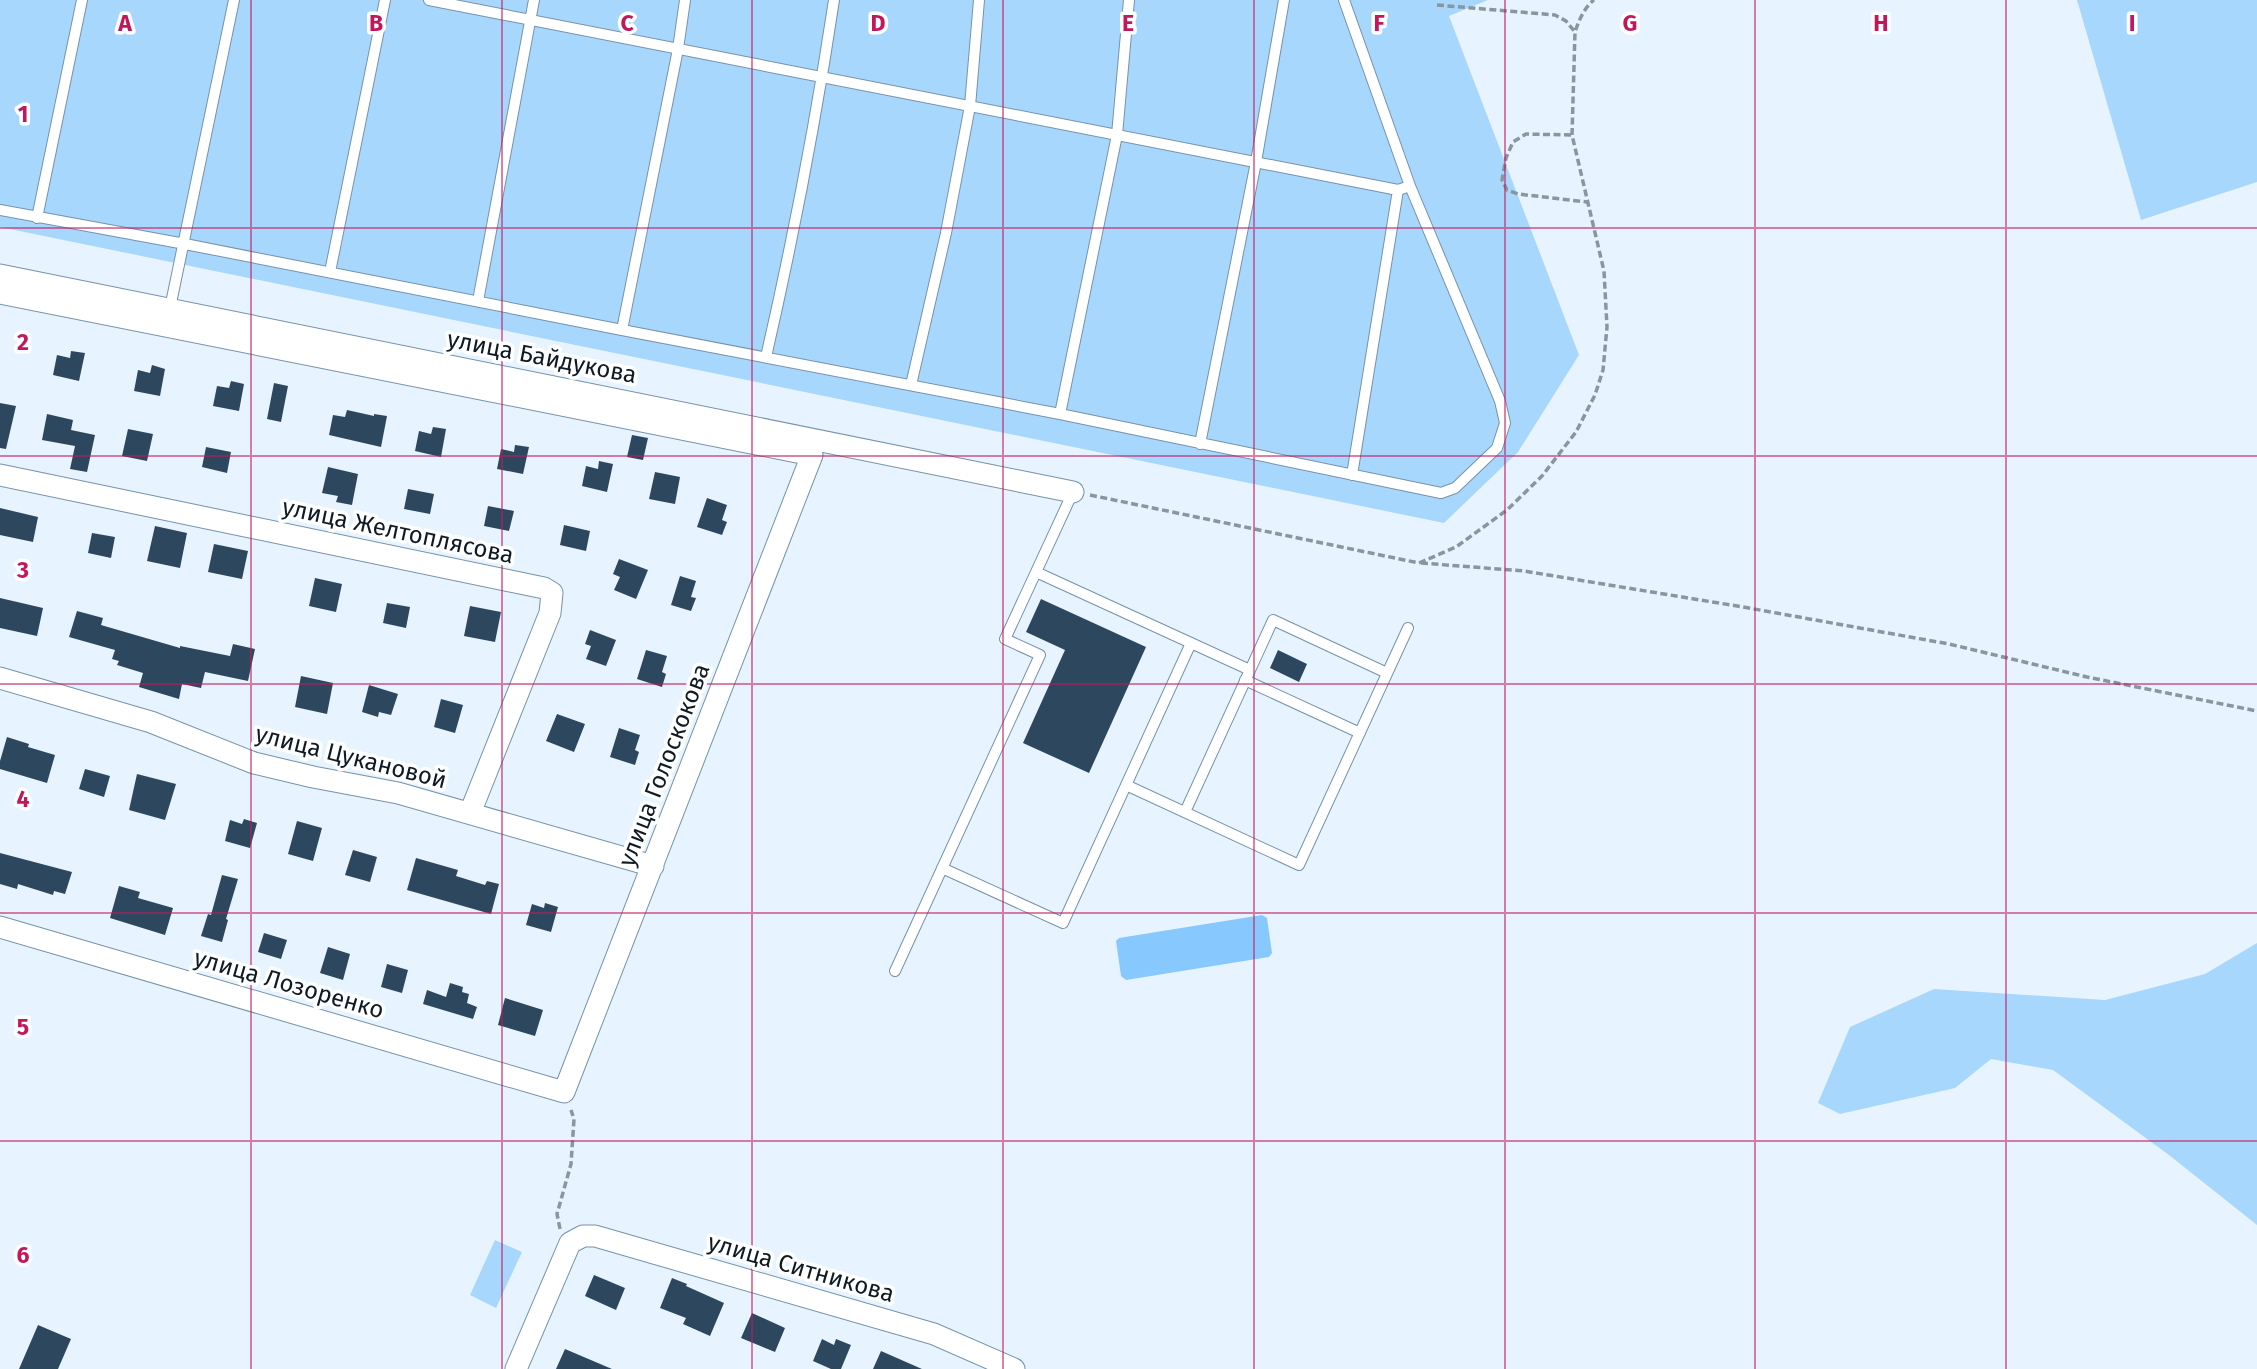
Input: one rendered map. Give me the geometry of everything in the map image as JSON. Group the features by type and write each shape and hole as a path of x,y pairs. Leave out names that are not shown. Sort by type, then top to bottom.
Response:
{"street":[{"name":"улица Байдукова","path":"0,275 1073,492"},
{"name":"улица Байдукова","path":"0,293 812,455"},
{"name":"улица Голоскокова","path":"564,1092 812,455"},
{"name":"улица Желтоплясова","path":"0,475 544,588 552,593 550,612 470,813"},
{"name":"улица Цукановой","path":"0,678 150,722 254,763 398,793 653,866"},
{"name":"улица Лозоренко","path":"0,926 564,1092"},
{"name":"улица Ситникова","path":"570,1242 583,1236 595,1236 934,1334 1014,1369"},
{"path":"516,1369 570,1242"}],"lane":[{"path":"37,218 82,0"},
{"path":"170,308 234,0"},
{"path":"330,272 384,0"},
{"path":"429,0 1398,190 1410,186"},
{"path":"478,301 534,0"},
{"path":"622,330 678,49 685,0"},
{"path":"766,357 789,255 834,0"},
{"path":"911,385 946,233 970,106 979,0"},
{"path":"1060,414 1117,135 1129,0"},
{"path":"1200,444 1256,162 1284,0"},
{"path":"0,210 1060,414 1441,493 1455,488 1497,448 1505,423 1500,401 1410,186 1344,0"},
{"path":"1352,475 1398,190"},
{"path":"895,971 1040,655 1005,639 1073,492"},
{"path":"1036,572 1191,643 1360,733"},
{"path":"1185,812 1273,620 1387,673"},
{"path":"1126,785 1299,865 1408,628"},
{"path":"942,868 1063,923 1191,643"}],"path":[{"path":"1419,563 1456,547 1507,510 1542,476 1576,432 1595,395 1603,370 1607,327 1604,271 1572,135 1575,32 1579,18 1594,0"},
{"path":"1437,5 1555,15 1566,21 1575,32"},
{"path":"1572,135 1526,134 1519,138 1513,142 1506,158 1502,180 1507,190 1518,194 1587,202"},
{"path":"1073,492 1419,563 1524,572 1949,644 2087,677 2257,711"},
{"path":"564,1092 575,1119 571,1164 557,1214 562,1235 570,1242"}],"shaded area":[{"path":"0,0 1488,0 1449,16 1579,355 1518,452 1444,523 0,227"},
{"path":"2077,0 2257,0 2257,182 2141,220"},
{"path":"1262,915 1267,918 1272,953 1269,957 1126,980 1121,976 1116,941 1119,938"},
{"path":"2257,943 2257,1225 2169,1155 2053,1070 1991,1059 1955,1088 1840,1114 1818,1103 1850,1027 1934,989 2105,1000 2205,974"},
{"path":"495,1240 522,1252 496,1308 470,1295"}],"building":[{"path":"71,351 85,353 79,381 53,375 57,355 70,358"},
{"path":"152,365 165,369 160,396 134,391 138,370 150,373"},
{"path":"231,381 244,384 239,411 213,406 217,386 229,388"},
{"path":"274,383 288,386 281,422 267,419"},
{"path":"0,403 16,406 6,449 0,448"},
{"path":"347,410 387,416 381,447 329,435 333,415 345,417"},
{"path":"47,414 73,420 71,430 95,435 87,472 70,469 75,446 42,440"},
{"path":"433,427 446,429 441,457 415,451 419,431 431,434"},
{"path":"128,429 153,434 147,461 122,456"},
{"path":"632,435 648,438 643,460 627,457"},
{"path":"515,445 529,447 523,474 497,469 501,449 514,452"},
{"path":"206,447 231,452 227,473 202,467"},
{"path":"599,461 613,464 607,492 582,486 586,466 598,469"},
{"path":"328,467 358,474 352,505 336,502 338,496 322,493"},
{"path":"655,472 680,477 675,504 649,499"},
{"path":"408,489 434,494 430,514 404,509"},
{"path":"707,498 727,505 722,520 727,522 722,535 697,527"},
{"path":"488,506 514,511 509,531 484,526"},
{"path":"0,508 38,517 33,542 0,535"},
{"path":"564,525 590,531 586,551 560,545"},
{"path":"155,526 187,533 180,568 147,561"},
{"path":"92,533 115,537 111,558 88,553"},
{"path":"214,544 248,551 242,579 208,572"},
{"path":"619,559 648,570 636,599 614,590 620,577 613,574"},
{"path":"680,576 696,581 691,597 696,598 691,611 671,605"},
{"path":"315,578 342,584 336,612 309,606"},
{"path":"0,598 43,608 37,636 0,628"},
{"path":"1041,599 1146,647 1089,773 1023,743 1065,650 1026,632"},
{"path":"387,603 410,607 406,628 383,623"},
{"path":"470,606 501,612 495,642 464,636"},
{"path":"77,611 103,618 101,625 180,648 230,656 233,644 255,649 248,681 205,672 201,688 182,684 179,699 139,687 143,673 117,665 119,661 112,659 115,650 69,637"},
{"path":"590,630 616,640 606,666 586,659 591,646 585,644"},
{"path":"646,650 667,656 662,672 666,674 662,687 637,679"},
{"path":"1278,650 1307,664 1299,682 1270,668"},
{"path":"301,676 333,683 327,714 295,707"},
{"path":"369,685 398,694 391,715 379,712 378,717 362,712"},
{"path":"441,699 463,705 455,733 434,727"},
{"path":"557,714 585,724 574,752 546,741"},
{"path":"619,728 640,735 635,750 639,752 635,765 610,757"},
{"path":"7,737 55,755 47,783 0,769"},
{"path":"85,769 110,776 104,797 79,789"},
{"path":"137,774 176,784 165,820 129,810"},
{"path":"244,819 257,823 250,848 225,841 230,820 242,824"},
{"path":"297,821 322,828 313,861 288,854"},
{"path":"353,850 377,857 370,882 345,875"},
{"path":"0,853 72,872 65,894 54,891 53,895 18,884 17,889 0,884"},
{"path":"416,858 458,870 456,876 485,885 487,881 499,884 491,914 407,890"},
{"path":"222,875 238,879 222,942 201,936 208,914 211,915"},
{"path":"119,886 140,892 138,898 173,908 165,935 110,918"},
{"path":"545,903 558,907 551,932 526,925 532,904 544,908"},
{"path":"264,933 287,940 281,959 258,952"},
{"path":"328,947 350,954 343,980 320,973"},
{"path":"387,964 408,970 402,993 381,987"},
{"path":"450,983 463,987 462,992 469,994 467,1003 477,1007 473,1019 423,1004 427,990 446,997"},
{"path":"505,998 543,1010 535,1036 498,1025"},
{"path":"594,1275 625,1288 616,1310 585,1296"},
{"path":"672,1278 724,1303 710,1336 683,1324 686,1318 660,1308"},
{"path":"752,1313 785,1328 775,1352 741,1338"},
{"path":"38,1325 71,1339 58,1369 19,1369"},
{"path":"822,1339 834,1345 836,1339 851,1345 841,1369 831,1369 813,1361"},
{"path":"565,1349 612,1369 556,1369"},
{"path":"881,1351 922,1369 873,1369"}]}
